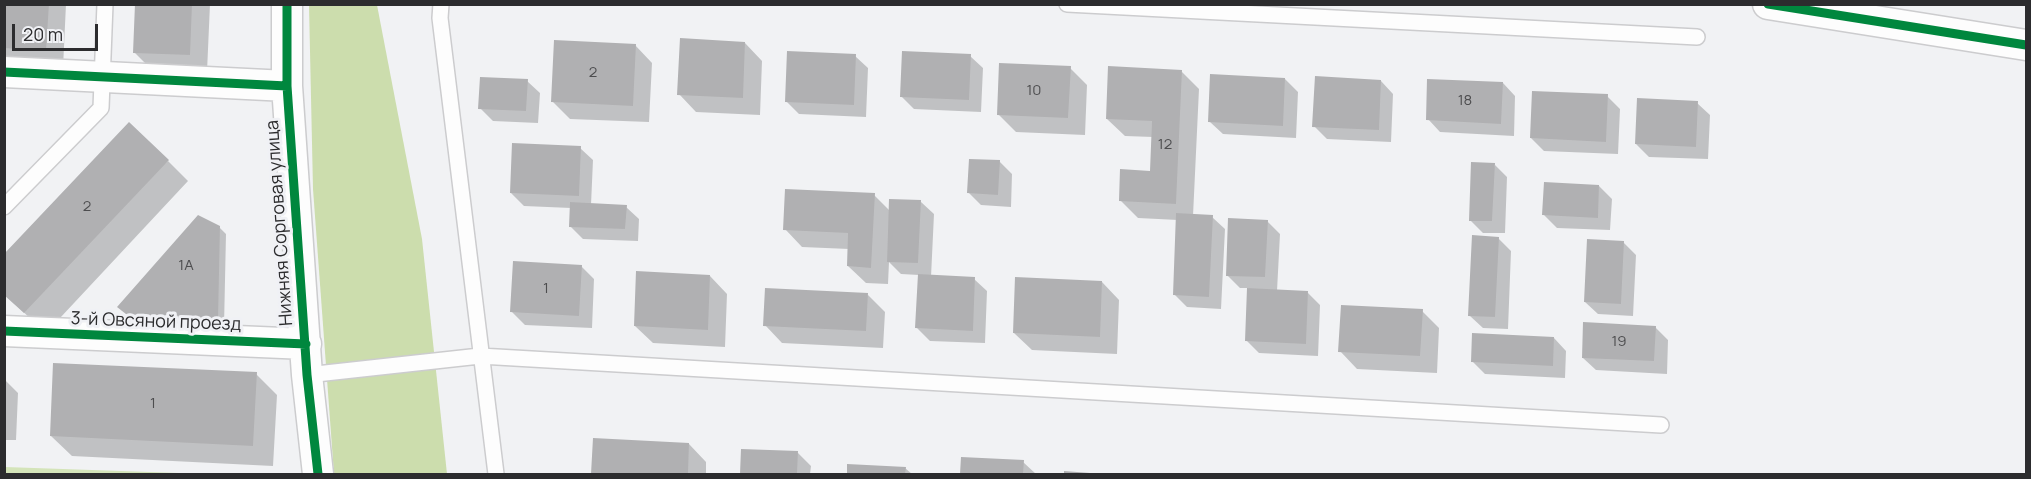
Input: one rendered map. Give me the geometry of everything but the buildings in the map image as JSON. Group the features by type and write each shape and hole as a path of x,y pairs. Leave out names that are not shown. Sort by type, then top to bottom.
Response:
{"street":[{"name":"Нижняя Сорговая улица","path":"287,4 287,86 307,375 318,474"},
{"path":"1768,4 2026,45"},
{"path":"4,72 104,75 287,86"},
{"name":"3-й Овсяной проезд","path":"4,331 306,344"}],"lane":[{"path":"4,207 101,108 105,4"},
{"path":"441,4 440,18 496,474"},
{"path":"1067,4 1697,37"},
{"path":"307,375 480,356 1661,425"}],"green space":[{"path":"309,5 377,5 422,239 447,474 334,474 313,189"},
{"path":"5,467 208,474 5,474"}],"cycle path":[{"path":"287,4 287,86 307,375 318,474"},
{"path":"1768,4 2026,45"},
{"path":"4,72 287,86"},
{"path":"4,331 306,344"}]}
